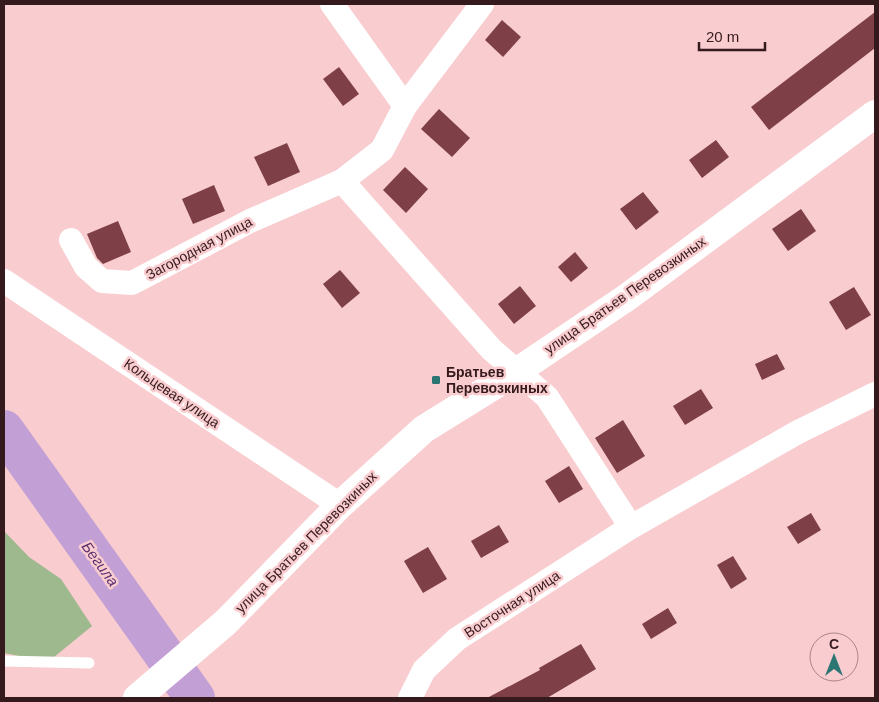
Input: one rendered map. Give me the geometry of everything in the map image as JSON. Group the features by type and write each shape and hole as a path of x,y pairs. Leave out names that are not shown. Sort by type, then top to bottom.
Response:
{"street":[{"path":"332,4 405,106"},
{"name":"Загородная улица","path":"71,240 86,267 102,281 132,284 250,221 342,181 382,150 405,106 482,4"},
{"name":"улица Братьев Перевозкиных","path":"137,698 226,622 340,505 424,429 516,372 626,298 875,114"},
{"path":"342,181 492,350 547,397 631,526"},
{"name":"Кольцевая улица","path":"4,281 340,505"},
{"name":"Восточная улица","path":"410,698 424,670 457,639 631,526 798,432 875,394"}],"lane":[{"path":"4,661 89,663"}],"green space":[{"path":"4,526 5,532 29,557 61,579 92,626 48,662 4,653"}],"building":[{"path":"875,12 875,48 769,130 751,107"},
{"path":"502,20 521,37 503,57 485,40"},
{"path":"339,67 359,94 343,106 323,79"},
{"path":"439,109 470,138 452,157 421,129"},
{"path":"716,140 729,157 702,178 689,160"},
{"path":"287,143 300,172 268,186 254,157"},
{"path":"405,167 428,189 406,213 383,190"},
{"path":"214,185 225,211 193,224 182,199"},
{"path":"643,192 659,212 636,230 620,209"},
{"path":"801,209 816,231 788,251 772,229"},
{"path":"118,221 131,252 103,264 97,258 87,234"},
{"path":"575,252 588,268 571,282 558,267"},
{"path":"340,270 360,293 342,308 323,284"},
{"path":"520,286 536,306 514,324 498,304"},
{"path":"854,287 871,315 846,330 829,302"},
{"path":"777,354 785,369 762,380 755,364"},
{"path":"701,389 713,408 685,425 673,406"},
{"path":"623,420 645,456 617,473 595,438"},
{"path":"569,466 583,489 559,503 545,481"},
{"path":"811,513 821,530 798,544 787,527"},
{"path":"499,525 509,542 481,558 471,541"},
{"path":"428,547 447,579 423,593 404,561"},
{"path":"733,556 747,579 731,589 717,565"},
{"path":"668,608 677,623 651,639 642,624"},
{"path":"581,644 596,669 547,698 487,698 540,670 539,668"}],"waterway":[{"name":"Бегила","path":"4,430 195,698"}],"place":[{"name":"Братьев Перевозкиных","path":"436,380"}]}
